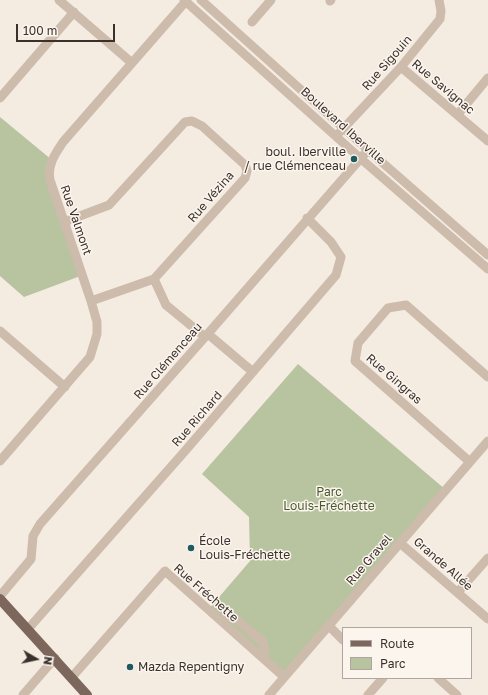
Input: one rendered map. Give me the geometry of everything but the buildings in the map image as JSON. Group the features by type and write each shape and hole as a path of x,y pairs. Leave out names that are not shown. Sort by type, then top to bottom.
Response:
{"main road":[{"path":"0,599 87,695"}],"street":[{"path":"59,0 132,63"},
{"name":"Boulevard Iberville","path":"185,0 360,158 488,269"},
{"name":"Rue Valmont","path":"0,461 90,357 94,345 97,322 49,174 52,160 63,142 185,0"},
{"name":"Boulevard Iberville","path":"201,0 368,150 488,255"},
{"path":"252,22 271,0"},
{"name":"Rue Sigouin","path":"337,136 401,67 440,19 441,11 439,0"},
{"path":"0,98 74,12"},
{"name":"Rue Savignac","path":"401,67 488,141"},
{"path":"458,114 488,78"},
{"name":"Rue Vézina","path":"64,222 109,205 185,122 192,121 202,126 245,165 247,171 245,178 154,279 91,301"},
{"name":"Rue Clémenceau","path":"0,596 30,559 33,536 40,524 368,150"},
{"name":"Rue Richard","path":"28,629 336,275 341,257 331,242 307,218"},
{"path":"154,279 166,305 207,335 253,372"},
{"name":"Rue Gingras","path":"470,462 355,361 358,343 388,308 406,305 488,377"},
{"path":"0,345 3,334 65,387"},
{"name":"Rue Gravel","path":"269,695 488,441"},
{"name":"Grande Allée","path":"400,543 488,619"},
{"path":"458,592 488,558"},
{"name":"Rue Fréchette","path":"72,678 165,570 284,677"},
{"path":"328,626 342,639"},
{"path":"23,695 55,658"},
{"path":"368,695 382,679"},
{"path":"439,679 457,695"}],"green space":[{"path":"0,117 52,160 50,166 83,275 24,297 0,276"},
{"name":"Parc Louis-Fréchette","path":"298,364 446,490 284,677 208,610 250,561 249,517 202,474"}],"place":[{"name":"boul. Iberville / rue Clémenceau","path":"354,159"},
{"name":"École Louis-Fréchette","path":"191,548"},
{"name":"Mazda Repentigny","path":"130,667"}]}
